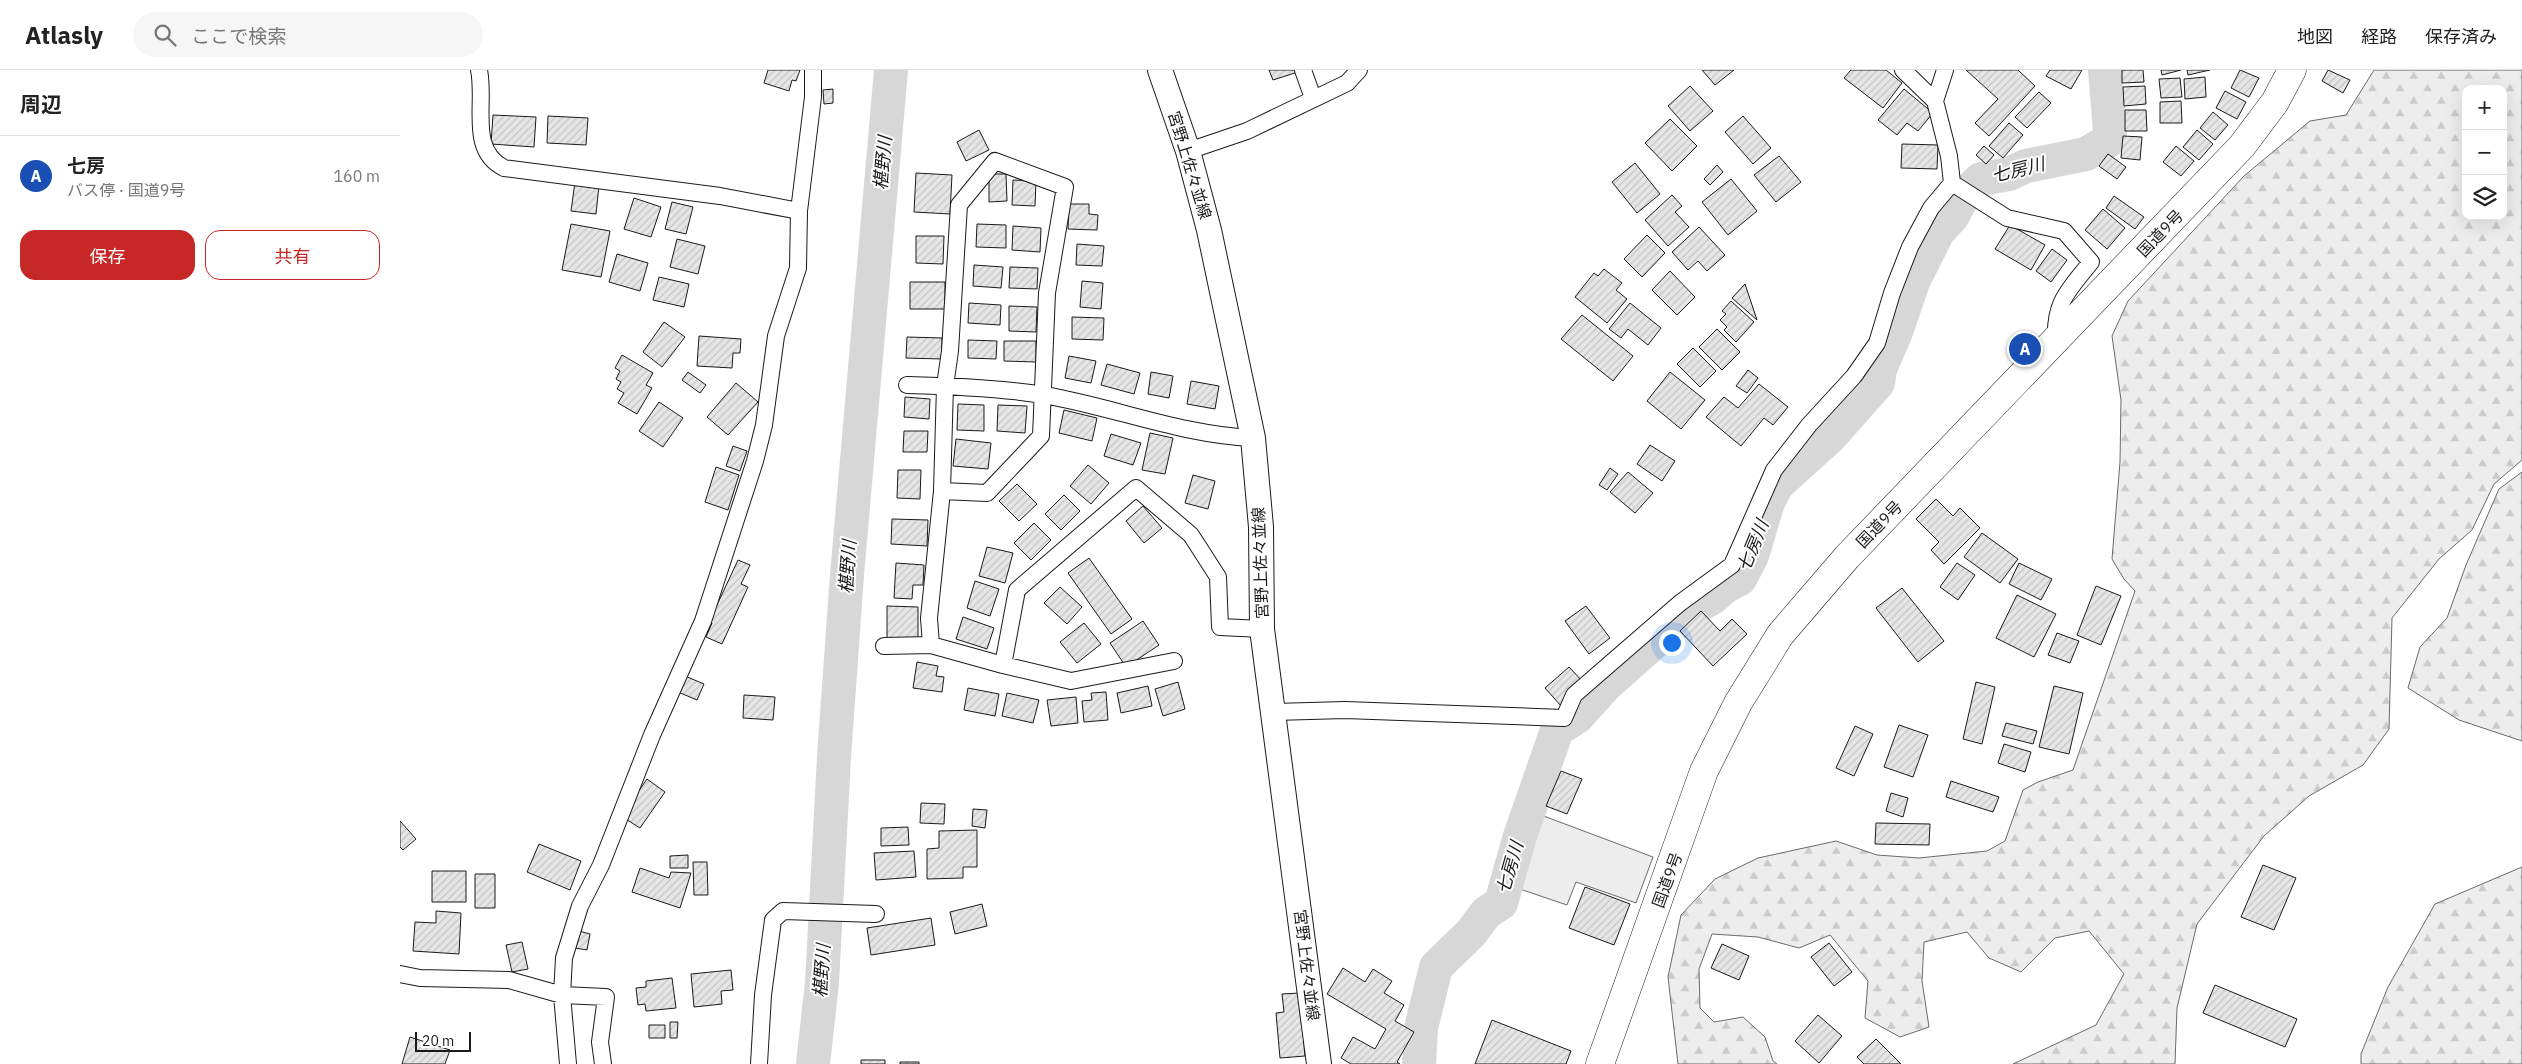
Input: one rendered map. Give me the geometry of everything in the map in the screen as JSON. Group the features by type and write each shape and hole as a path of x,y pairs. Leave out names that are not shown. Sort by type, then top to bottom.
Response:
{"highway":[{"name":"国道9号","path":"1600,1064 1704,772 1738,702 1780,635 1847,556 2242,146 2275,102 2292,70"}],"main road":[{"name":"宮野上佐々並線","path":"1160,70 1188,151 1223,291 1253,438 1261,527 1262,629 1319,1064"}],"street":[{"path":"479,70 482,86 481,125 484,151 492,162 504,168 720,196 799,210"},
{"path":"568,1064 562,995 564,958 580,906 601,865 648,744 703,620 755,462 764,425 776,336 798,268 799,210 813,97 814,70"},
{"path":"1303,70 1313,98"},
{"path":"1188,151 1247,131 1347,83 1359,70"},
{"path":"1903,70 1935,100"},
{"path":"1274,712 1345,710 1564,718 1574,695 1680,604 1732,565 1774,470 1809,426 1854,376 1877,344 1892,293 1910,248 1931,208 1952,183 1949,156 1935,100 1945,70"},
{"path":"930,645 930,618 942,491 946,386 959,205 995,160 1065,187 1047,293 1041,436 987,492 942,491"},
{"path":"1952,183 2007,218 2064,231 2091,262 2060,302 2055,323 2056,341"},
{"path":"907,385 946,386 1044,395 1218,436 1253,438"},
{"path":"1002,665 1017,590 1136,488 1191,535 1218,577 1220,627 1262,629"},
{"path":"884,646 930,645 1002,665 1071,681 1174,661"},
{"path":"759,1064 762,995 773,920 783,911 876,914"},
{"path":"400,974 420,978 509,980 562,995 606,997 600,1042 603,1064"}],"green space":[{"path":"2374,70 2522,70 2522,460 2494,484 2472,530 2439,559 2392,618 2389,729 2363,765 2309,796 2264,836 2197,924 2177,1008 2175,1064 2013,1064 2096,1025 2124,974 2089,931 2055,938 2021,972 1989,958 1967,932 1924,942 1922,981 1929,1027 1900,1037 1865,1018 1868,981 1830,935 1799,948 1758,937 1712,934 1699,969 1700,1008 1714,1022 1743,1017 1765,1037 1773,1061 1777,1064 1678,1064 1668,977 1681,915 1715,879 1758,858 1836,841 1877,855 1919,858 1987,851 2005,841 2023,790 2038,782 2073,770 2135,591 2124,579 2112,559 2120,462 2121,400 2112,336 2128,301 2244,176 2310,121 2346,115"},
{"path":"2522,472 2522,741 2459,720 2408,688 2420,647 2447,618 2466,565 2499,489"},
{"path":"2522,867 2522,1064 2361,1064 2361,1054 2388,987 2435,904"}],"shaded area":[{"path":"1533,812 1653,857 1636,903 1576,882 1567,905 1508,885"}],"building":[{"path":"768,70 800,70 796,81 792,80 789,91 764,83"},
{"path":"1269,70 1298,70 1298,72 1273,80"},
{"path":"1702,70 1734,70 1715,85"},
{"path":"1851,70 1886,70 1902,83 1883,108 1844,78"},
{"path":"1966,70 2018,70 2035,86 1989,136 1975,123 1998,99"},
{"path":"2050,70 2082,70 2071,89 2046,76"},
{"path":"2122,70 2143,70 2144,82 2122,83"},
{"path":"2161,70 2181,70 2162,75"},
{"path":"2187,70 2210,70 2188,75"},
{"path":"2240,70 2259,78 2249,97 2231,88"},
{"path":"2328,70 2350,80 2343,93 2322,81"},
{"path":"2205,77 2206,97 2185,99 2184,79"},
{"path":"2180,78 2182,97 2161,98 2159,79"},
{"path":"1690,86 1713,111 1690,131 1668,106"},
{"path":"2145,86 2146,104 2124,106 2123,87"},
{"path":"833,89 833,103 824,104 823,90"},
{"path":"1904,89 1933,113 1918,131 1907,123 1897,135 1878,120"},
{"path":"2225,91 2246,102 2237,119 2216,108"},
{"path":"2039,92 2051,103 2027,128 2015,117"},
{"path":"2181,101 2182,123 2160,123 2160,102"},
{"path":"2125,110 2146,110 2147,131 2125,131"},
{"path":"2213,112 2228,125 2215,140 2200,128"},
{"path":"493,115 536,117 534,147 491,144"},
{"path":"548,116 588,118 586,145 547,143"},
{"path":"1743,116 1771,148 1753,164 1725,132"},
{"path":"1670,119 1697,146 1672,171 1645,143"},
{"path":"2009,123 2023,135 2003,158 1989,146"},
{"path":"979,130 989,150 966,161 957,142"},
{"path":"2197,130 2213,144 2199,160 2183,147"},
{"path":"2123,136 2142,137 2140,160 2121,158"},
{"path":"1902,144 1938,145 1937,169 1901,168"},
{"path":"1984,146 1994,155 1986,164 1976,155"},
{"path":"2176,146 2194,161 2181,176 2163,162"},
{"path":"2108,154 2126,167 2117,179 2099,166"},
{"path":"1779,156 1801,182 1776,202 1754,175"},
{"path":"1635,163 1660,194 1637,213 1612,182"},
{"path":"1717,165 1723,172 1710,185 1704,179"},
{"path":"916,173 952,175 950,214 914,212"},
{"path":"989,174 1006,174 1007,201 989,202"},
{"path":"1731,179 1757,211 1728,235 1702,202"},
{"path":"1013,180 1036,181 1035,206 1012,205"},
{"path":"575,182 599,185 596,214 571,211"},
{"path":"1672,195 1682,206 1675,212 1689,227 1668,246 1645,220"},
{"path":"2114,196 2144,217 2135,229 2106,208"},
{"path":"634,198 661,207 651,237 624,229"},
{"path":"672,202 693,207 686,234 665,229"},
{"path":"1069,204 1089,204 1089,214 1098,215 1097,230 1068,229"},
{"path":"2103,209 2125,228 2107,249 2085,230"},
{"path":"571,224 610,231 601,277 562,270"},
{"path":"977,224 1006,225 1006,248 976,247"},
{"path":"2010,225 2045,245 2031,270 1995,249"},
{"path":"1013,226 1041,228 1040,252 1012,250"},
{"path":"1699,227 1725,255 1707,271 1698,261 1688,270 1672,252"},
{"path":"1647,235 1665,253 1642,277 1624,259"},
{"path":"916,236 944,236 943,264 916,263"},
{"path":"677,239 705,246 698,274 670,267"},
{"path":"1077,244 1104,246 1102,266 1076,265"},
{"path":"2052,249 2067,260 2051,282 2036,271"},
{"path":"617,254 648,263 640,291 609,282"},
{"path":"974,265 1003,267 1001,288 973,286"},
{"path":"1010,267 1038,268 1037,289 1009,288"},
{"path":"1604,269 1622,283 1616,290 1627,299 1607,323 1575,297 1594,273 1598,276"},
{"path":"1670,271 1695,297 1677,315 1652,290"},
{"path":"659,277 689,284 684,307 653,300"},
{"path":"1082,281 1103,283 1101,309 1080,307"},
{"path":"910,282 945,282 945,309 910,309"},
{"path":"1745,284 1757,320 1732,298"},
{"path":"1731,301 1754,322 1736,342 1724,330 1727,327 1720,320 1726,314 1722,311"},
{"path":"969,303 1001,305 1000,325 968,323"},
{"path":"1630,303 1661,328 1648,345 1628,329 1621,338 1609,329"},
{"path":"1009,306 1037,307 1036,332 1009,331"},
{"path":"1582,315 1633,356 1613,381 1561,339"},
{"path":"1072,317 1104,318 1103,340 1072,339"},
{"path":"664,322 685,337 662,367 643,352"},
{"path":"1717,329 1740,352 1722,370 1699,347"},
{"path":"699,336 741,339 740,353 733,353 732,368 697,366"},
{"path":"907,337 942,338 942,359 906,358"},
{"path":"968,340 997,341 996,359 968,358"},
{"path":"1004,341 1036,341 1036,362 1004,361"},
{"path":"1693,348 1716,371 1700,387 1677,364"},
{"path":"622,355 653,373 646,385 652,388 637,414 618,403 624,393 617,389 621,382 616,379 620,371 615,368"},
{"path":"1069,356 1096,361 1091,383 1065,378"},
{"path":"1107,364 1140,373 1134,394 1101,385"},
{"path":"1748,370 1758,378 1747,393 1736,386"},
{"path":"688,372 706,385 700,393 682,380"},
{"path":"1151,372 1173,376 1169,398 1148,394"},
{"path":"1670,372 1705,400 1681,429 1647,401"},
{"path":"1191,381 1219,386 1215,409 1187,404"},
{"path":"736,383 758,402 728,435 707,417"},
{"path":"1759,384 1788,407 1773,425 1764,418 1741,446 1706,417 1724,397 1738,408"},
{"path":"905,397 930,399 929,419 904,417"},
{"path":"659,402 683,418 663,447 639,431"},
{"path":"958,404 984,405 984,431 957,430"},
{"path":"998,405 1027,406 1025,433 997,431"},
{"path":"1064,410 1097,418 1092,441 1059,433"},
{"path":"904,431 928,431 927,452 903,452"},
{"path":"1150,433 1173,438 1165,474 1142,470"},
{"path":"1111,434 1141,443 1133,465 1104,456"},
{"path":"956,439 991,443 988,469 953,466"},
{"path":"1650,445 1675,461 1662,481 1637,464"},
{"path":"733,446 747,451 740,471 726,466"},
{"path":"1088,465 1109,483 1091,504 1070,486"},
{"path":"716,467 739,475 728,510 705,502"},
{"path":"1610,468 1618,474 1607,490 1599,485"},
{"path":"898,470 921,470 920,499 897,498"},
{"path":"1628,472 1653,493 1635,513 1610,492"},
{"path":"1193,475 1215,481 1208,509 1185,503"},
{"path":"1017,484 1037,504 1019,521 999,501"},
{"path":"1064,495 1080,511 1061,530 1045,514"},
{"path":"1936,499 1953,516 1960,508 1980,528 1944,564 1931,550 1939,542 1916,519"},
{"path":"1143,506 1162,528 1144,543 1126,521"},
{"path":"892,519 928,520 927,546 891,544"},
{"path":"1034,523 1051,540 1031,560 1014,543"},
{"path":"1982,533 2018,559 2000,583 1964,557"},
{"path":"987,547 1013,553 1005,583 979,576"},
{"path":"1089,558 1132,619 1111,634 1068,573"},
{"path":"738,560 750,565 741,584 748,587 722,644 706,637 712,623 709,622"},
{"path":"896,563 924,565 923,585 913,585 912,599 894,598"},
{"path":"1957,563 1975,575 1958,600 1940,587"},
{"path":"2019,563 2052,579 2041,600 2009,584"},
{"path":"975,581 999,589 990,616 967,608"},
{"path":"2096,586 2121,596 2101,645 2077,635"},
{"path":"1060,587 1082,607 1067,624 1044,603"},
{"path":"1902,588 1944,641 1918,662 1876,608"},
{"path":"2017,595 2056,614 2034,657 1996,638"},
{"path":"887,606 918,607 918,641 887,641"},
{"path":"1586,606 1610,638 1589,654 1565,621"},
{"path":"1701,611 1720,631 1732,619 1747,634 1713,666 1680,631"},
{"path":"963,617 994,628 987,649 956,639"},
{"path":"1143,621 1159,645 1126,667 1110,643"},
{"path":"1084,623 1101,644 1077,663 1060,642"},
{"path":"2057,633 2079,641 2070,663 2048,655"},
{"path":"917,662 938,666 936,676 944,677 942,692 913,688"},
{"path":"1569,667 1586,685 1562,707 1545,688"},
{"path":"685,676 704,684 697,700 678,692"},
{"path":"1178,682 1185,709 1163,716 1155,689"},
{"path":"1976,682 1995,687 1982,744 1963,739"},
{"path":"1148,686 1152,706 1121,713 1117,693"},
{"path":"2054,686 2083,693 2069,754 2039,747"},
{"path":"968,688 999,694 995,716 964,710"},
{"path":"1106,692 1108,720 1084,722 1082,701 1092,700 1091,693"},
{"path":"1007,693 1039,700 1033,723 1002,716"},
{"path":"744,695 775,697 773,720 743,718"},
{"path":"1076,697 1078,723 1051,726 1047,700"},
{"path":"2006,723 2037,731 2033,744 2002,736"},
{"path":"1899,725 1928,735 1913,777 1884,767"},
{"path":"1855,726 1873,734 1854,776 1836,768"},
{"path":"2004,744 2031,752 2025,772 1998,763"},
{"path":"1561,771 1582,779 1567,814 1546,806"},
{"path":"647,779 665,792 640,828 621,816"},
{"path":"1951,781 1999,797 1993,812 1946,797"},
{"path":"1891,793 1908,798 1903,817 1886,811"},
{"path":"921,803 945,804 944,824 920,823"},
{"path":"973,809 987,810 985,828 972,826"},
{"path":"400,821 416,839 403,850 400,847"},
{"path":"1876,823 1930,824 1929,845 1875,844"},
{"path":"908,827 909,845 881,846 881,828"},
{"path":"977,830 977,867 963,867 963,878 927,879 927,849 939,848 939,831"},
{"path":"539,844 581,861 570,890 527,872"},
{"path":"914,851 916,877 876,880 874,853"},
{"path":"688,855 688,868 670,868 670,856"},
{"path":"693,862 707,862 708,895 694,895"},
{"path":"2263,865 2296,878 2274,930 2241,917"},
{"path":"640,868 669,878 671,872 691,873 680,908 632,892"},
{"path":"432,871 466,871 466,902 432,902"},
{"path":"475,874 495,874 495,908 475,908"},
{"path":"1585,887 1630,904 1614,945 1569,928"},
{"path":"982,904 987,926 955,934 950,912"},
{"path":"436,911 461,913 459,954 413,951 415,922 436,923"},
{"path":"931,918 935,945 871,955 867,928"},
{"path":"579,931 590,934 587,950 575,948"},
{"path":"522,942 528,969 512,972 506,945"},
{"path":"1829,943 1852,972 1834,986 1811,957"},
{"path":"1722,944 1749,956 1739,980 1711,968"},
{"path":"1343,968 1365,982 1373,969 1392,981 1384,993 1404,1005 1395,1021 1414,1032 1397,1062 1400,1064 1351,1064 1341,1058 1353,1037 1375,1049 1386,1029 1327,994"},
{"path":"731,970 733,990 721,991 722,1004 694,1007 691,974"},
{"path":"672,978 676,1008 646,1011 645,1004 638,1005 636,988 646,987 646,981"},
{"path":"2215,985 2297,1019 2285,1047 2203,1013"},
{"path":"1300,993 1305,1056 1280,1058 1276,1013 1284,1012 1282,994"},
{"path":"1818,1015 1842,1036 1819,1063 1795,1041"},
{"path":"1492,1020 1571,1051 1566,1064 1475,1064"},
{"path":"670,1022 678,1022 677,1038 670,1038"},
{"path":"649,1025 665,1025 665,1038 649,1038"},
{"path":"410,1037 450,1050 445,1064 402,1064"},
{"path":"1876,1039 1901,1064 1864,1064 1857,1057"},
{"path":"861,1060 885,1060 885,1064 861,1064"},
{"path":"900,1062 919,1062 919,1064 900,1064"}],"waterway":[{"name":"椹野川","path":"813,1064 822,983 834,757 847,575 891,70"},
{"name":"七房川","path":"1419,1064 1421,1028 1436,967 1471,933 1486,913 1501,903 1520,836 1557,730 1577,717 1605,686 1689,611 1712,598 1726,586 1740,579 1752,556 1768,502 1777,485 1830,437 1878,383 1880,369 1896,332 1913,282 1938,232 1952,217 1964,195 1981,179 2009,174 2026,166 2086,154 2108,141 2110,132 2105,70"}],"place":[{"name":"七房","path":"2025,349"}]}
